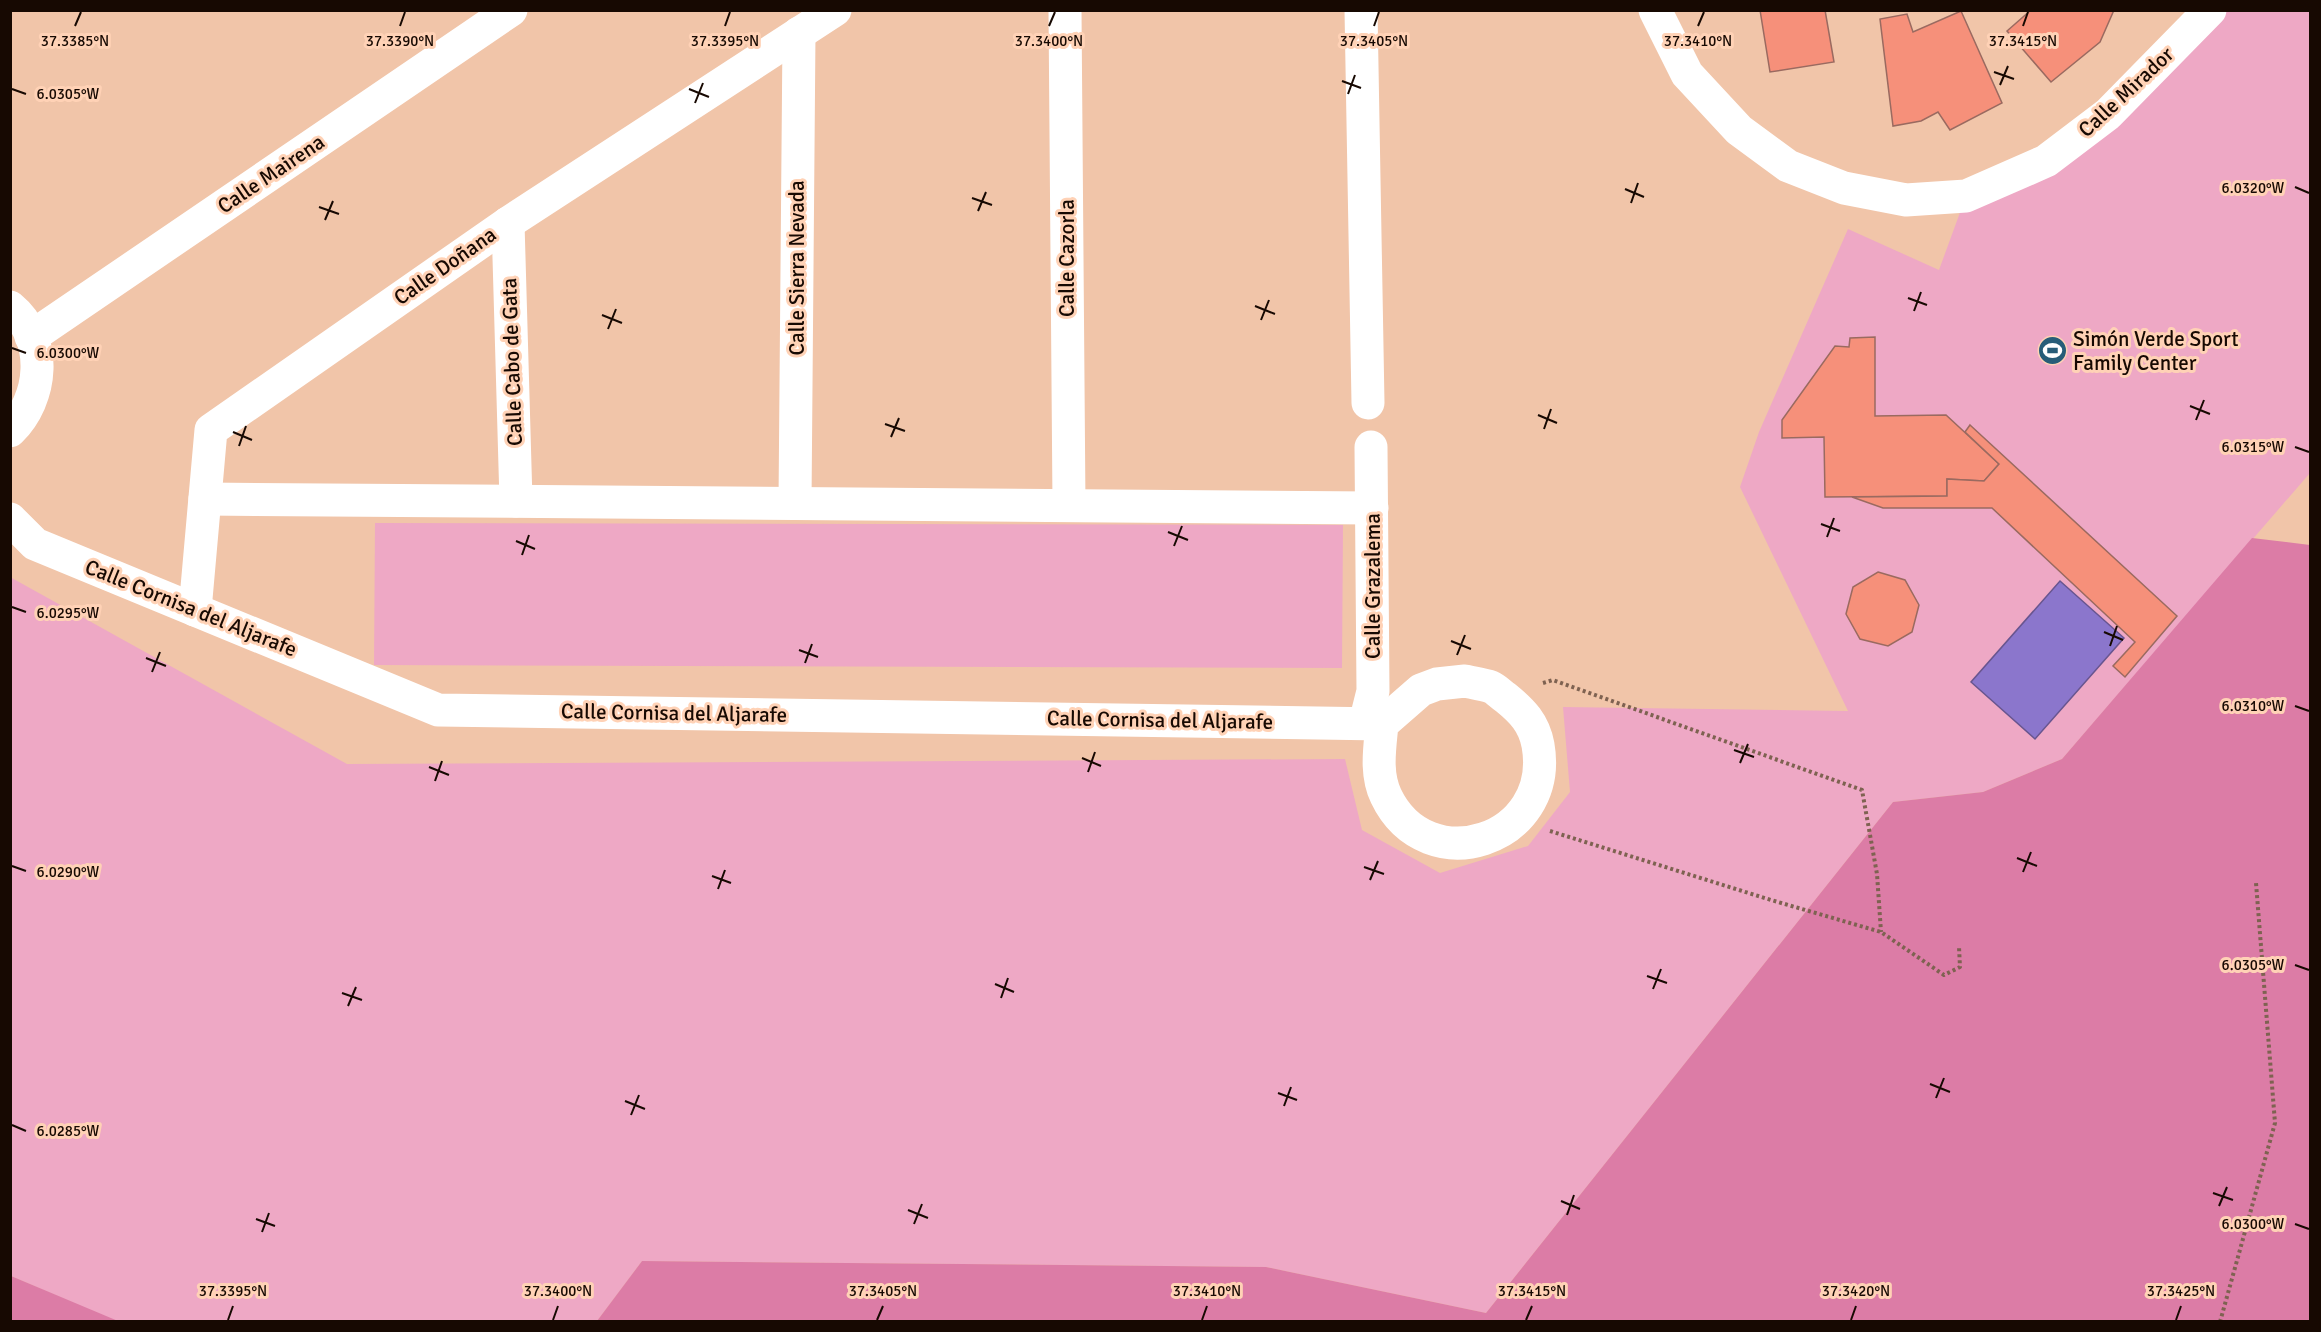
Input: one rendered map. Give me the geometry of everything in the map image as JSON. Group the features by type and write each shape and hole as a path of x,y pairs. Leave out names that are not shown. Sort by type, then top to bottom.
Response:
{"street":[{"name":"Calle Mairena","path":"32,337 511,10"},
{"name":"Calle Doñana","path":"195,610 211,430 508,223 835,10"},
{"name":"Calle Cazorla","path":"1065,10 1069,505"},
{"path":"1361,10 1368,403"},
{"name":"Calle Mirador","path":"1655,10 1687,74 1739,130 1788,166 1844,188 1906,200 1966,196 2046,161 2108,114 2210,10"},
{"name":"Calle Sierra Nevada","path":"795,503 799,33"},
{"name":"Calle Cabo de Gata","path":"508,223 516,501"},
{"path":"10,308 17,313 32,337 38,364 35,393 23,419 10,431"},
{"name":"Calle Grazalema","path":"1371,447 1373,724"},
{"path":"205,499 1372,507"},
{"name":"Calle Cornisa del Aljarafe","path":"10,519 35,544 438,710 1373,724"},
{"path":"1465,681 1492,687 1525,713 1536,734 1541,762 1535,794 1519,818 1488,839 1460,844 1423,836 1401,819 1385,795 1378,767 1373,724 1421,690 1437,684 1465,681"}],"path":[{"path":"1502,695 1553,680 1862,790 1877,874 1881,932"},
{"path":"1545,827 1566,837 1881,932 1944,975 1960,967 1959,947"},
{"path":"2220,1322 2275,1123 2256,883"}],"shaded area":[{"path":"2210,11 2310,11 2310,473 2062,759 1983,792 1893,802 1486,1313 1266,1267 642,1261 597,1321 118,1322 11,1276 10,577 347,764 1345,759 1362,830 1440,873 1528,846 1570,792 1563,707 1848,711 1740,487 1759,432 1848,229 1939,270 1966,196 2046,161"},
{"path":"375,523 1343,525 1342,668 374,665"},
{"path":"2252,538 2310,545 2310,1321 597,1321 642,1261 1266,1267 1486,1313 1893,802 1983,792 2062,759"},
{"path":"2060,581 2124,638 2035,739 1971,682"},
{"path":"11,1276 118,1321 11,1321"}],"building":[{"path":"1760,10 1825,10 1834,62 1770,72"},
{"path":"2031,10 2114,10 2100,42 2051,82 2007,31"},
{"path":"1961,11 2002,103 1950,130 1938,112 1921,121 1893,126 1880,19 1907,14 1913,32"},
{"path":"1875,337 1875,416 1946,415 1999,464 1984,481 1947,479 1947,496 1825,497 1824,437 1782,438 1782,420 1835,346 1849,347 1850,338"},
{"path":"1970,425 2177,616 2125,677 2113,666 2135,642 1992,508 1883,508 1852,497 1947,496 1947,479 1984,481 1999,464 1965,432"},
{"path":"1878,572 1905,580 1919,605 1912,632 1888,646 1860,639 1846,614 1853,587"}],"place":[{"name":"Simón Verde Sport Family Center","path":"2052,351"}]}
